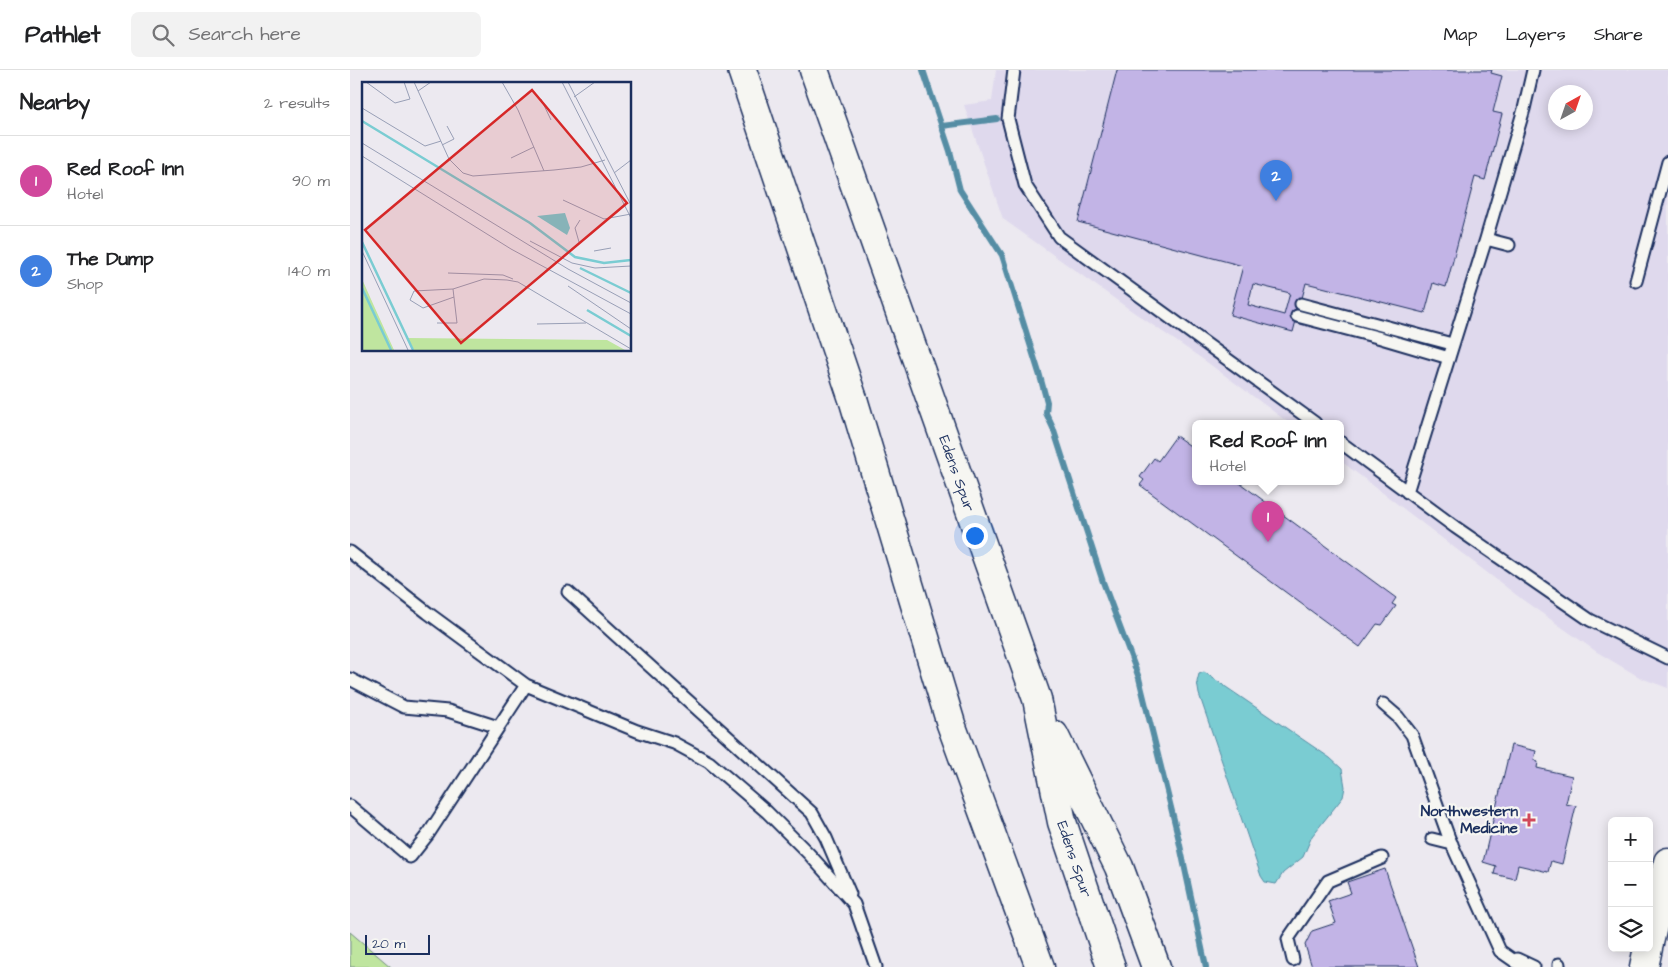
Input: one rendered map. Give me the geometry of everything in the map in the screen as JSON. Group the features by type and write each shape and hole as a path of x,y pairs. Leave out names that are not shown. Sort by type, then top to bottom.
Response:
{"main road":[{"path":"742,70 854,402 1023,967"},
{"name":"Edens Spur","path":"814,70 1036,700 1062,822 1111,967"},
{"path":"1036,700 1120,867 1156,967"},
{"path":"951,724 1040,967"},
{"path":"1653,926 1668,862"},
{"path":"1644,967 1647,952"}],"lane":[{"path":"1014,70 1008,119 1025,185 1059,237 1311,420"},
{"path":"1407,492 1486,239 1524,110 1533,70"},
{"path":"1636,282 1668,162"},
{"path":"1486,239 1508,245"},
{"path":"1301,304 1452,344"},
{"path":"1297,316 1449,358"},
{"path":"1344,445 1407,492 1590,620 1668,658"},
{"path":"350,552 428,613 526,685 674,743 709,762 766,812 809,854 854,904"},
{"path":"568,592 812,813 826,838 854,904 876,967"},
{"path":"350,679 404,707 448,711 498,727"},
{"path":"350,806 410,858 429,833 526,685"},
{"path":"1383,704 1398,717 1412,734 1452,844 1500,951 1523,967"},
{"path":"1432,838 1452,844"},
{"path":"1293,960 1288,939 1328,881 1382,858"},
{"path":"1500,951 1534,967"}],"shaded area":[{"path":"996,70 1668,70 1668,688 1641,678 1597,652 1523,600 1344,463 1344,420 1285,420 1204,360 1003,219 964,105 992,101"}],"green space":[{"path":"350,932 391,967 350,967"}],"water":[{"path":"1204,672 1330,758 1342,769 1345,787 1343,797 1312,836 1303,857 1283,873 1276,884 1265,882 1261,876 1199,694 1197,682 1199,674"}],"building":[{"path":"1117,70 1492,70 1491,73 1502,76 1493,112 1502,114 1485,180 1475,177 1446,287 1433,283 1425,313 1306,283 1293,332 1230,315 1243,266 1078,222","holes":["1253,284 1290,293 1284,315 1248,305"]},
{"path":"1176,436 1192,447 1192,485 1242,485 1396,598 1392,604 1396,606 1382,625 1377,624 1360,647 1140,485 1144,480 1140,477 1154,458 1158,461"},
{"path":"1511,745 1536,751 1534,760 1538,762 1537,768 1572,776 1566,804 1576,806 1562,864 1551,861 1548,872 1518,865 1515,879 1494,874 1496,866 1483,862"},
{"path":"1385,869 1419,967 1312,967 1305,945 1312,931 1336,923 1328,901 1351,893 1347,882"}],"waterway":[{"path":"923,70 950,151 960,190 1002,255 1040,376 1047,402 1046,413 1053,428 1103,582 1139,678 1178,836 1206,967"},
{"path":"942,126 997,119"}],"place":[{"name":"The Dump","path":"1276,201"},
{"name":"Red Roof Inn","path":"1268,542"},
{"name":"Northwestern Medicine","path":"1529,820"}]}
